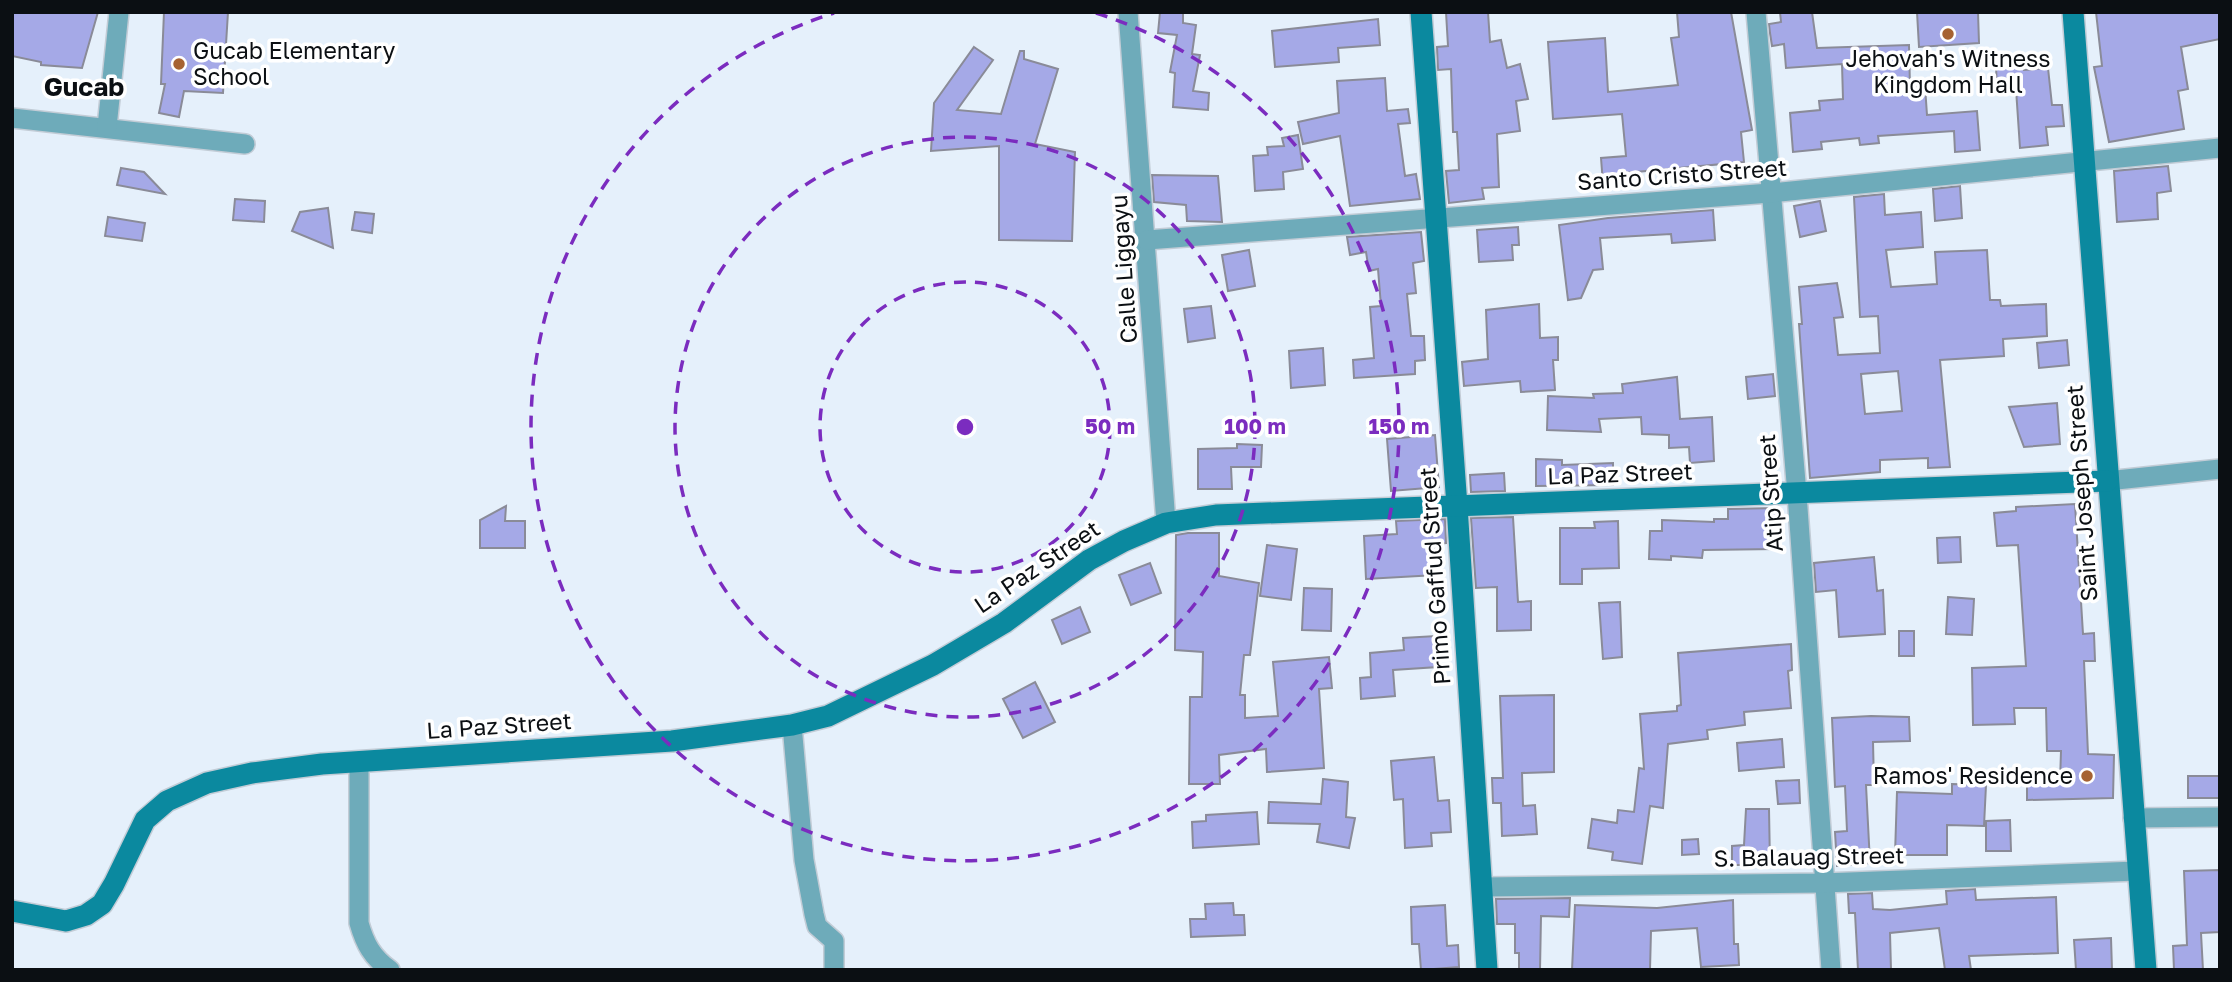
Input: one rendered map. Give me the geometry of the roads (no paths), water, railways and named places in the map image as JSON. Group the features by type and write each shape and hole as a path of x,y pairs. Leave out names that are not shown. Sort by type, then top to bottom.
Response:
{"street":[{"path":"107,127 119,12"},
{"name":"Calle Liggayu","path":"1128,12 1166,523"},
{"name":"Primo Gaffud Street","path":"1420,12 1457,506 1486,970"},
{"name":"Atip Street","path":"1756,12 1797,494 1831,970"},
{"name":"Saint Joseph Street","path":"2073,12 2146,970"},
{"path":"12,118 245,144"},
{"name":"Santo Cristo Street","path":"1147,240 1770,193 2220,148"},
{"name":"La Paz Street","path":"12,911 66,921 86,915 102,904 145,820 167,801 207,783 252,773 359,761 672,741 792,725 828,716 933,665 1004,623 1089,560 1166,523 1216,515 2107,481 2220,469"},
{"path":"792,725 804,860 817,926 834,941 834,970"},
{"path":"359,761 359,923 365,943 376,960 390,970"},
{"path":"2133,818 2220,817"},
{"name":"S. Balauag Street","path":"1482,887 1823,883 2137,871"}],"place":[{"name":"Jehovah's Witness Kingdom Hall","path":"1948,34"},
{"name":"Gucab Elementary School","path":"179,64"},
{"name":"Ramos' Residence","path":"2087,776"}],"district":[{"name":"Gucab","path":"84,87"}]}
